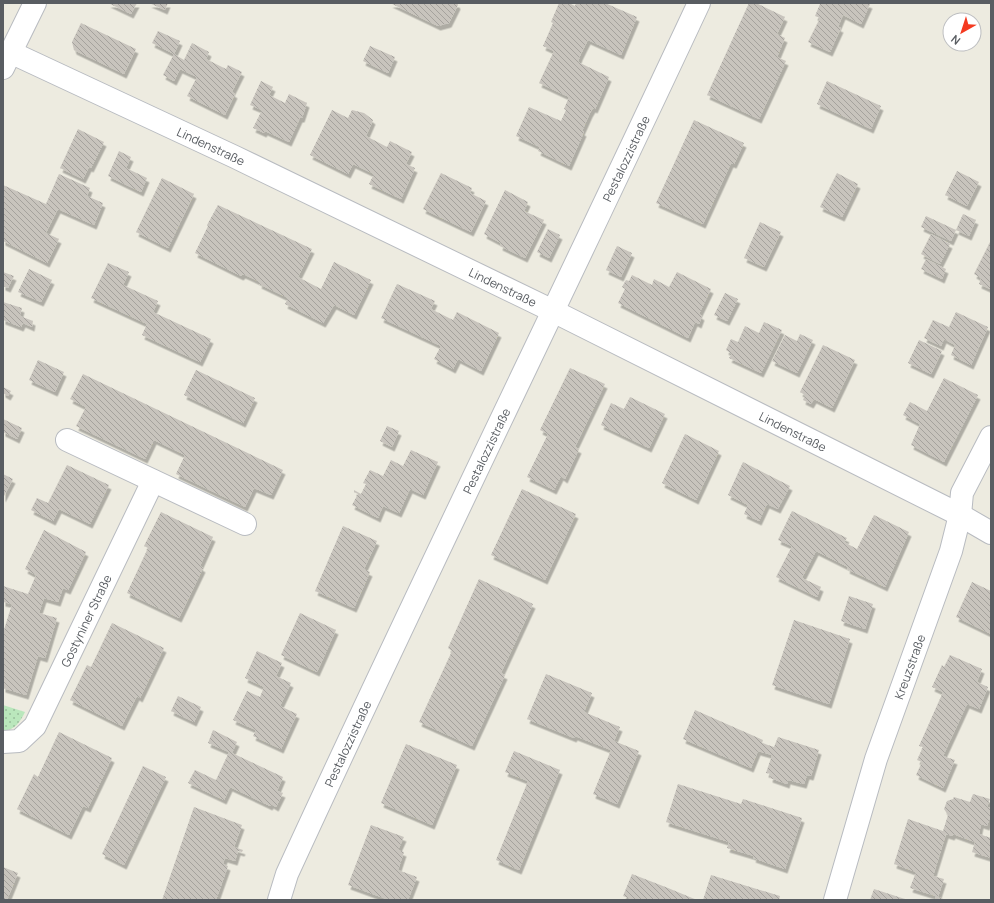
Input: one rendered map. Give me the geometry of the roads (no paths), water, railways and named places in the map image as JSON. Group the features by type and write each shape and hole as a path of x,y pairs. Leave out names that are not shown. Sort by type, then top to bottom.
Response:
{"street":[{"path":"7,60 35,3"},
{"name":"Pestalozzistraße","path":"279,900 287,874 368,698 592,232 699,3"},
{"name":"Lindenstraße","path":"7,60 235,157 553,311 960,515 991,533"},
{"name":"Kreuzstraße","path":"835,900 876,759 951,551 960,515 962,493 991,437"},
{"path":"66,440 245,524"},
{"name":"Gostyniner Straße","path":"3,742 19,741 35,726 153,481"}]}
